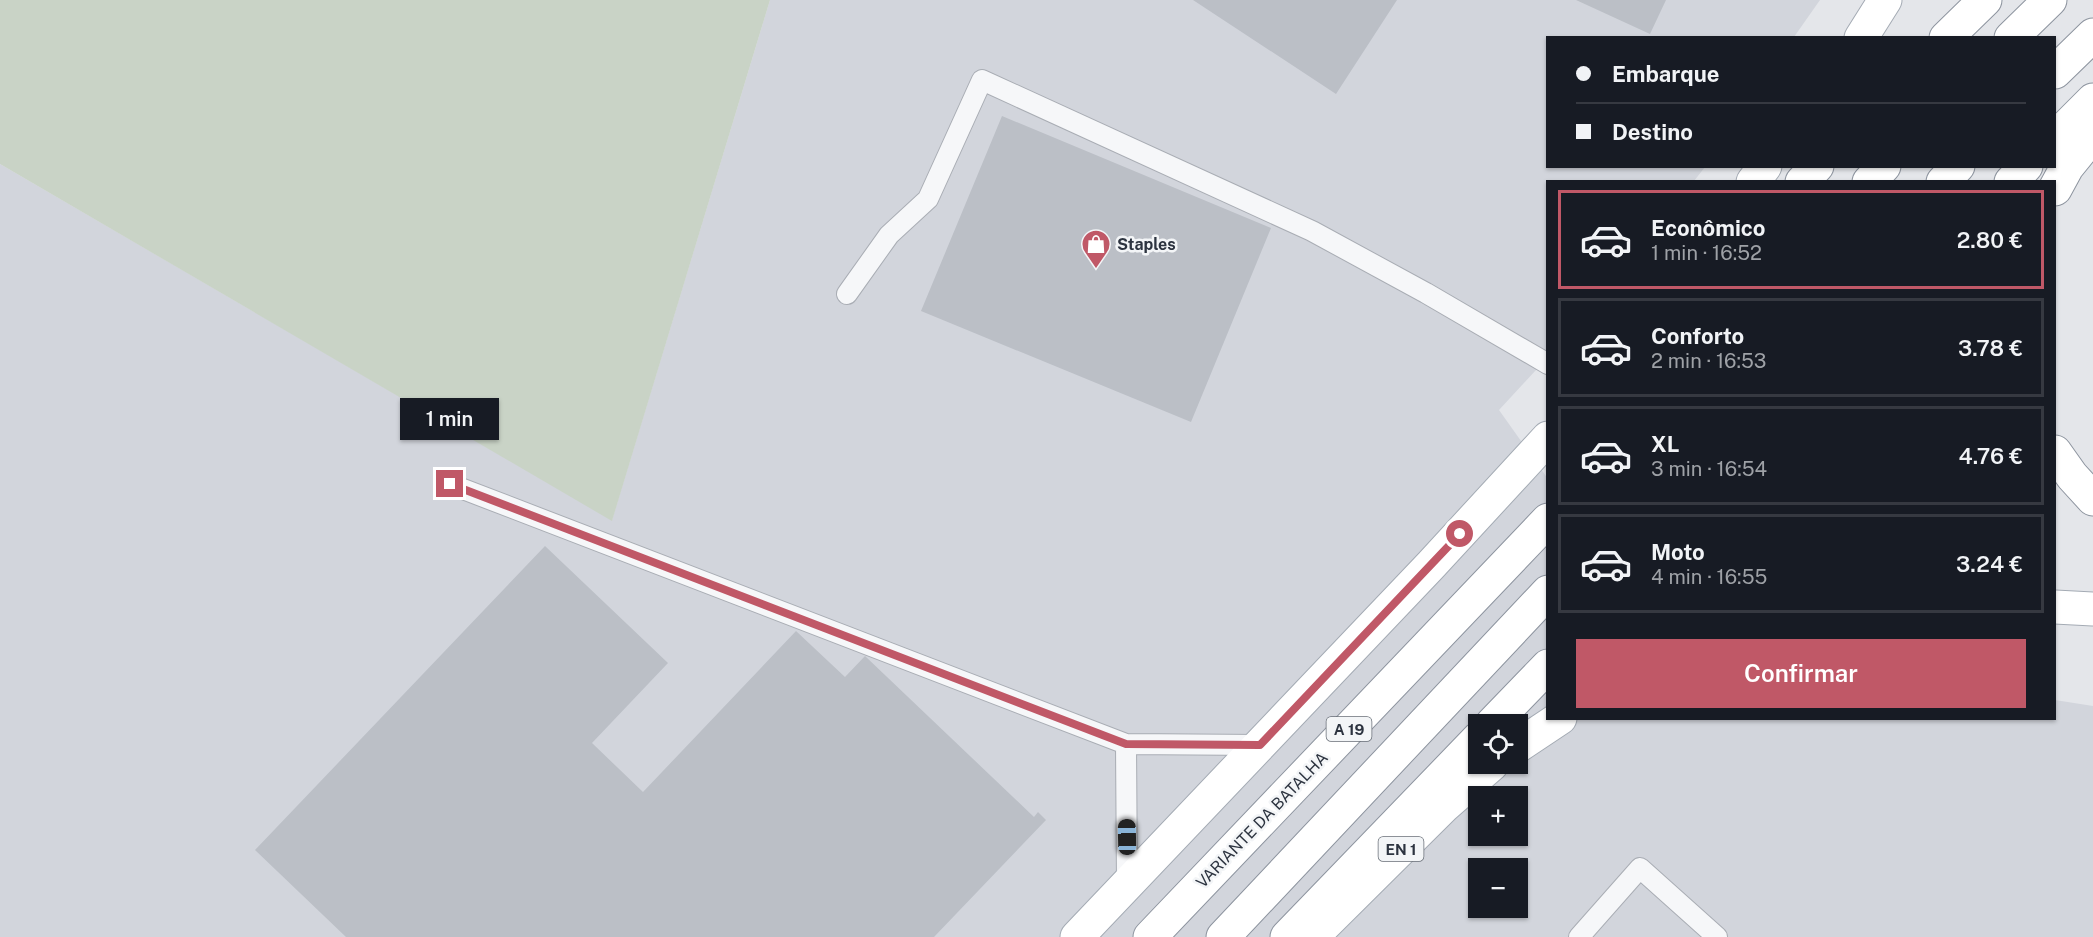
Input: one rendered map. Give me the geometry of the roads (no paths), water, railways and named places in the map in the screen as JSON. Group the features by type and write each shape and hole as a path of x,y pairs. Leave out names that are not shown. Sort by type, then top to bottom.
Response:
{"main road":[{"path":"1862,36 1885,0"},
{"path":"1948,36 1985,0"},
{"path":"2013,36 2050,0"},
{"path":"2056,71 2093,35"},
{"path":"2056,137 2093,100"},
{"path":"2056,187 2067,167 2093,135"},
{"path":"1804,180 1815,168"},
{"path":"1871,180 1882,168"},
{"path":"1945,180 1956,168"},
{"path":"2013,180 2024,168"},
{"path":"1077,937 1546,440"},
{"path":"2056,453 2072,476 2093,499"},
{"name":"VARIANTE DA BATALHA","path":"1150,937 1546,522"},
{"path":"1223,937 1546,594"},
{"path":"2056,607 2093,609"},
{"path":"1502,714 1546,668"},
{"path":"1528,739 1557,720"},
{"path":"1287,937 1468,749"},
{"name":"EN 1","path":"1312,937 1444,806 1481,774"}],"lane":[{"path":"847,294 888,235 928,199 982,80 1312,231 1546,363"},
{"path":"450,484 1126,744 1260,745"},
{"path":"1126,744 1127,884"},
{"path":"1579,937 1641,868 1717,937"}],"place":[{"name":"Staples","path":"1096,270"}]}
